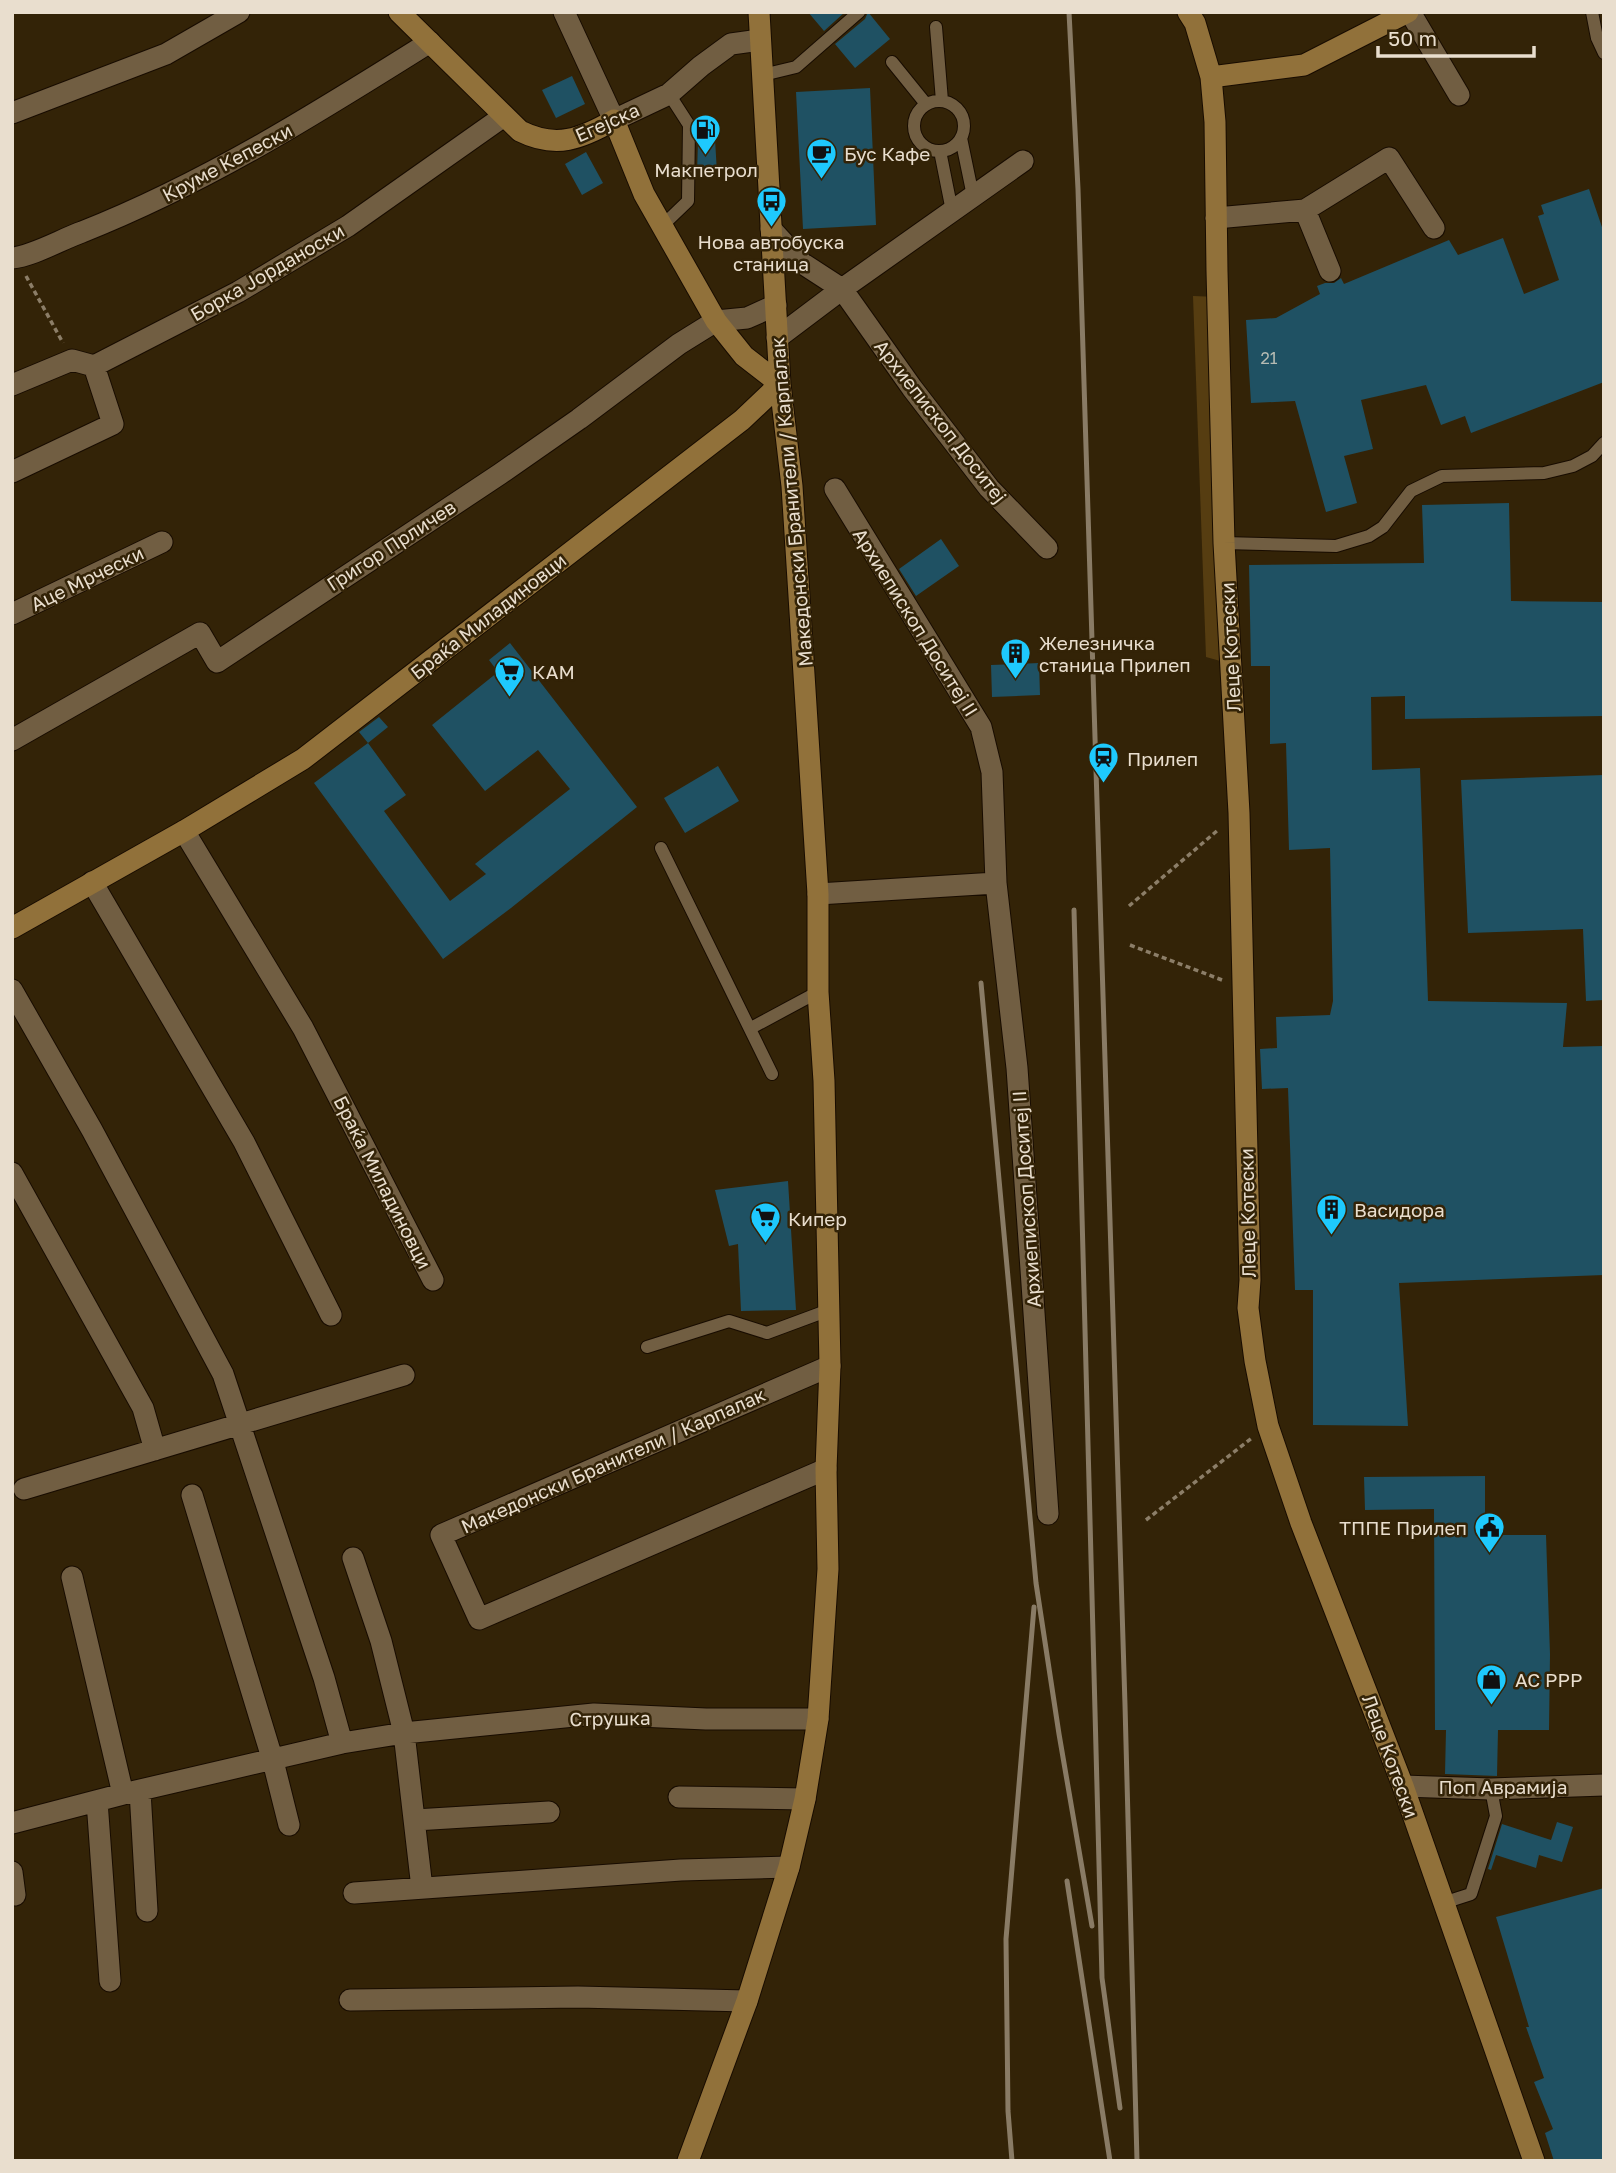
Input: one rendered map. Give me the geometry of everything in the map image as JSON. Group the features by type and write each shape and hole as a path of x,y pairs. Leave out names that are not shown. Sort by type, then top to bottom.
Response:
{"main road":[{"name":"Егејска","path":"399,12 520,131 536,139 559,141 587,136 614,120"},
{"name":"Македонски Бранители / Карпалак","path":"688,2161 747,2001 789,1867 805,1799 818,1720 828,1569 826,1469 830,1366 824,1081 818,992 818,894 792,486 780,384 759,12"},
{"name":"Леце Котески","path":"1188,12 1195,23 1211,77 1215,122 1224,543 1238,813 1243,988 1248,1308 1255,1361 1268,1426 1301,1523 1403,1786 1534,2161"},
{"path":"1211,77 1304,65 1409,12"},
{"path":"614,120 644,194 716,321 744,356 780,384"},
{"name":"Браќа Миладиновци","path":"12,928 184,831 303,759 742,420 780,384"}],"street":[{"path":"12,113 166,54 239,12"},
{"path":"564,12 614,120"},
{"path":"1409,12 1459,95"},
{"name":"Егејска","path":"614,120 669,94 731,44 760,40"},
{"name":"Круме Кепески","path":"14,258 172,194 293,128 430,42"},
{"name":"Борка Јорданоски","path":"94,366 238,292 348,226 504,116"},
{"path":"1216,218 1305,210 1389,158 1434,228"},
{"path":"777,338 1023,160"},
{"path":"1305,210 1330,271"},
{"name":"Архиепископ Доситеј","path":"771,229 802,263 842,289 912,388 989,488 1047,548"},
{"name":"Григор Прличев","path":"12,740 200,633 217,662 500,474 579,419 678,344 716,321 747,318 775,305"},
{"path":"12,385 72,360 94,366 113,424 12,472"},
{"name":"Архиепископ Доситеј II","path":"835,489 981,726 992,772 996,883 1017,1068 1048,1514"},
{"name":"Аце Мрчески","path":"12,614 162,542"},
{"name":"Браќа Миладиновци","path":"184,831 303,1028 433,1280"},
{"path":"92,882 244,1142 331,1315"},
{"path":"818,894 996,883"},
{"path":"12,990 223,1374 324,1678 342,1743"},
{"path":"12,1173 143,1408 155,1450"},
{"name":"Македонски Бранители / Карпалак","path":"826,1469 479,1619 441,1535 830,1366"},
{"path":"24,1489 404,1375"},
{"path":"192,1495 273,1761 289,1825"},
{"path":"353,1558 381,1641 404,1733 422,1888"},
{"path":"72,1577 131,1793 147,1911"},
{"name":"Струшка","path":"12,1823 342,1743 404,1733 594,1714 818,1720"},
{"name":"Поп Аврамија","path":"1403,1786 1491,1789 1604,1785"},
{"path":"679,1797 805,1799"},
{"path":"97,1801 110,1981"},
{"path":"415,1820 549,1812"},
{"path":"354,1893 681,1870 789,1867"},
{"path":"12,1872 15,1895"},
{"path":"350,2000 578,1997 747,2001"}],"lane":[{"path":"763,75 796,67 859,12"},
{"path":"1591,12 1597,38 1604,53"},
{"path":"936,27 942,101"},
{"path":"892,62 926,104"},
{"path":"662,226 688,201 689,125 669,94"},
{"path":"942,101 956,108 961,114 964,130 961,138 949,149 940,151 924,146 915,132 916,116 926,104 942,101"},
{"path":"961,138 973,196"},
{"path":"940,151 952,211"},
{"path":"1224,543 1336,546 1369,536 1383,527 1412,491 1442,476 1544,473 1573,466 1592,456 1604,443"},
{"path":"661,848 772,1074"},
{"path":"751,1028 818,992"},
{"path":"648,1347 729,1321 767,1333 829,1310"},
{"path":"1443,1903 1471,1894 1496,1816 1491,1789"}],"path":[{"path":"14,258 72,360"},
{"path":"1129,906 1238,813"},
{"path":"1130,945 1243,988"},
{"path":"1146,1520 1268,1426"}],"shaded area":[{"path":"1193,296 1218,297 1231,664 1206,657"}],"building":[{"path":"808,12 845,12 824,31"},
{"path":"868,12 890,39 855,68 835,44 865,19"},
{"path":"572,76 585,104 556,118 542,90"},
{"path":"870,88 876,225 803,229 796,92"},
{"name":"Макпетрол","path":"715,139 717,173 697,174 698,140"},
{"path":"586,152 603,183 582,195 565,164"},
{"path":"1589,189 1604,233 1604,382 1471,433 1465,416 1441,425 1426,385 1361,400 1373,449 1344,456 1357,503 1326,512 1295,401 1251,403 1246,320 1276,318 1320,294 1317,286 1334,283 1341,278 1344,284 1449,240 1458,255 1503,238 1524,294 1559,280 1538,216 1544,214 1541,205"},
{"path":"1509,503 1511,601 1604,602 1604,716 1405,719 1405,696 1371,697 1372,770 1420,768 1428,1001 1567,1003 1563,1047 1604,1046 1604,1275 1399,1283 1408,1426 1313,1425 1313,1290 1295,1290 1288,1088 1262,1089 1260,1049 1277,1048 1276,1017 1330,1015 1333,1001 1330,848 1289,850 1286,743 1270,744 1270,666 1251,666 1249,565 1424,563 1422,505"},
{"path":"941,539 959,566 916,596 899,569"},
{"path":"510,643 637,807 443,959 314,783 368,743 406,795 384,811 450,901 486,874 475,864 570,789 538,750 485,791 432,725 498,672 489,660"},
{"name":"Железничка станица Прилеп","path":"1039,663 1040,695 992,697 991,665"},
{"path":"379,717 388,727 368,743 359,732"},
{"path":"718,766 739,801 685,833 664,798"},
{"path":"1604,775 1604,1000 1586,1001 1583,929 1468,933 1461,780"},
{"name":"Кипер","path":"788,1181 796,1310 741,1311 738,1244 729,1246 715,1190"},
{"path":"1485,1476 1485,1535 1546,1535 1550,1654 1549,1730 1498,1730 1497,1776 1445,1774 1446,1730 1435,1730 1434,1509 1365,1510 1364,1477"},
{"path":"1557,1822 1573,1827 1562,1862 1539,1855 1536,1868 1496,1855 1491,1870 1488,1869 1502,1824 1551,1840"},
{"path":"1604,1888 1604,2161 1554,2161 1545,2133 1553,2129 1534,2082 1544,2078 1526,2027 1529,2027 1496,1917"}],"railway":[{"path":"1069,12 1078,189 1137,2161"},
{"path":"1074,910 1102,1978 1120,2108"},
{"path":"981,983 1036,1583 1092,1926"},
{"path":"1012,2161 1008,2111 1006,1939 1034,1607"},
{"path":"1067,1881 1110,2161"}],"place":[{"name":"Макпетрол","path":"706,157"},
{"name":"Бус Кафе","path":"821,180"},
{"name":"Нова автобуска станица","path":"771,229"},
{"name":"Железничка станица Прилеп","path":"1016,680"},
{"name":"КАМ","path":"509,698"},
{"name":"Прилеп","path":"1104,785"},
{"name":"Васидора","path":"1331,1236"},
{"name":"Кипер","path":"765,1245"},
{"name":"ТППЕ Прилеп","path":"1490,1554"},
{"name":"АС РРР","path":"1492,1706"}]}
